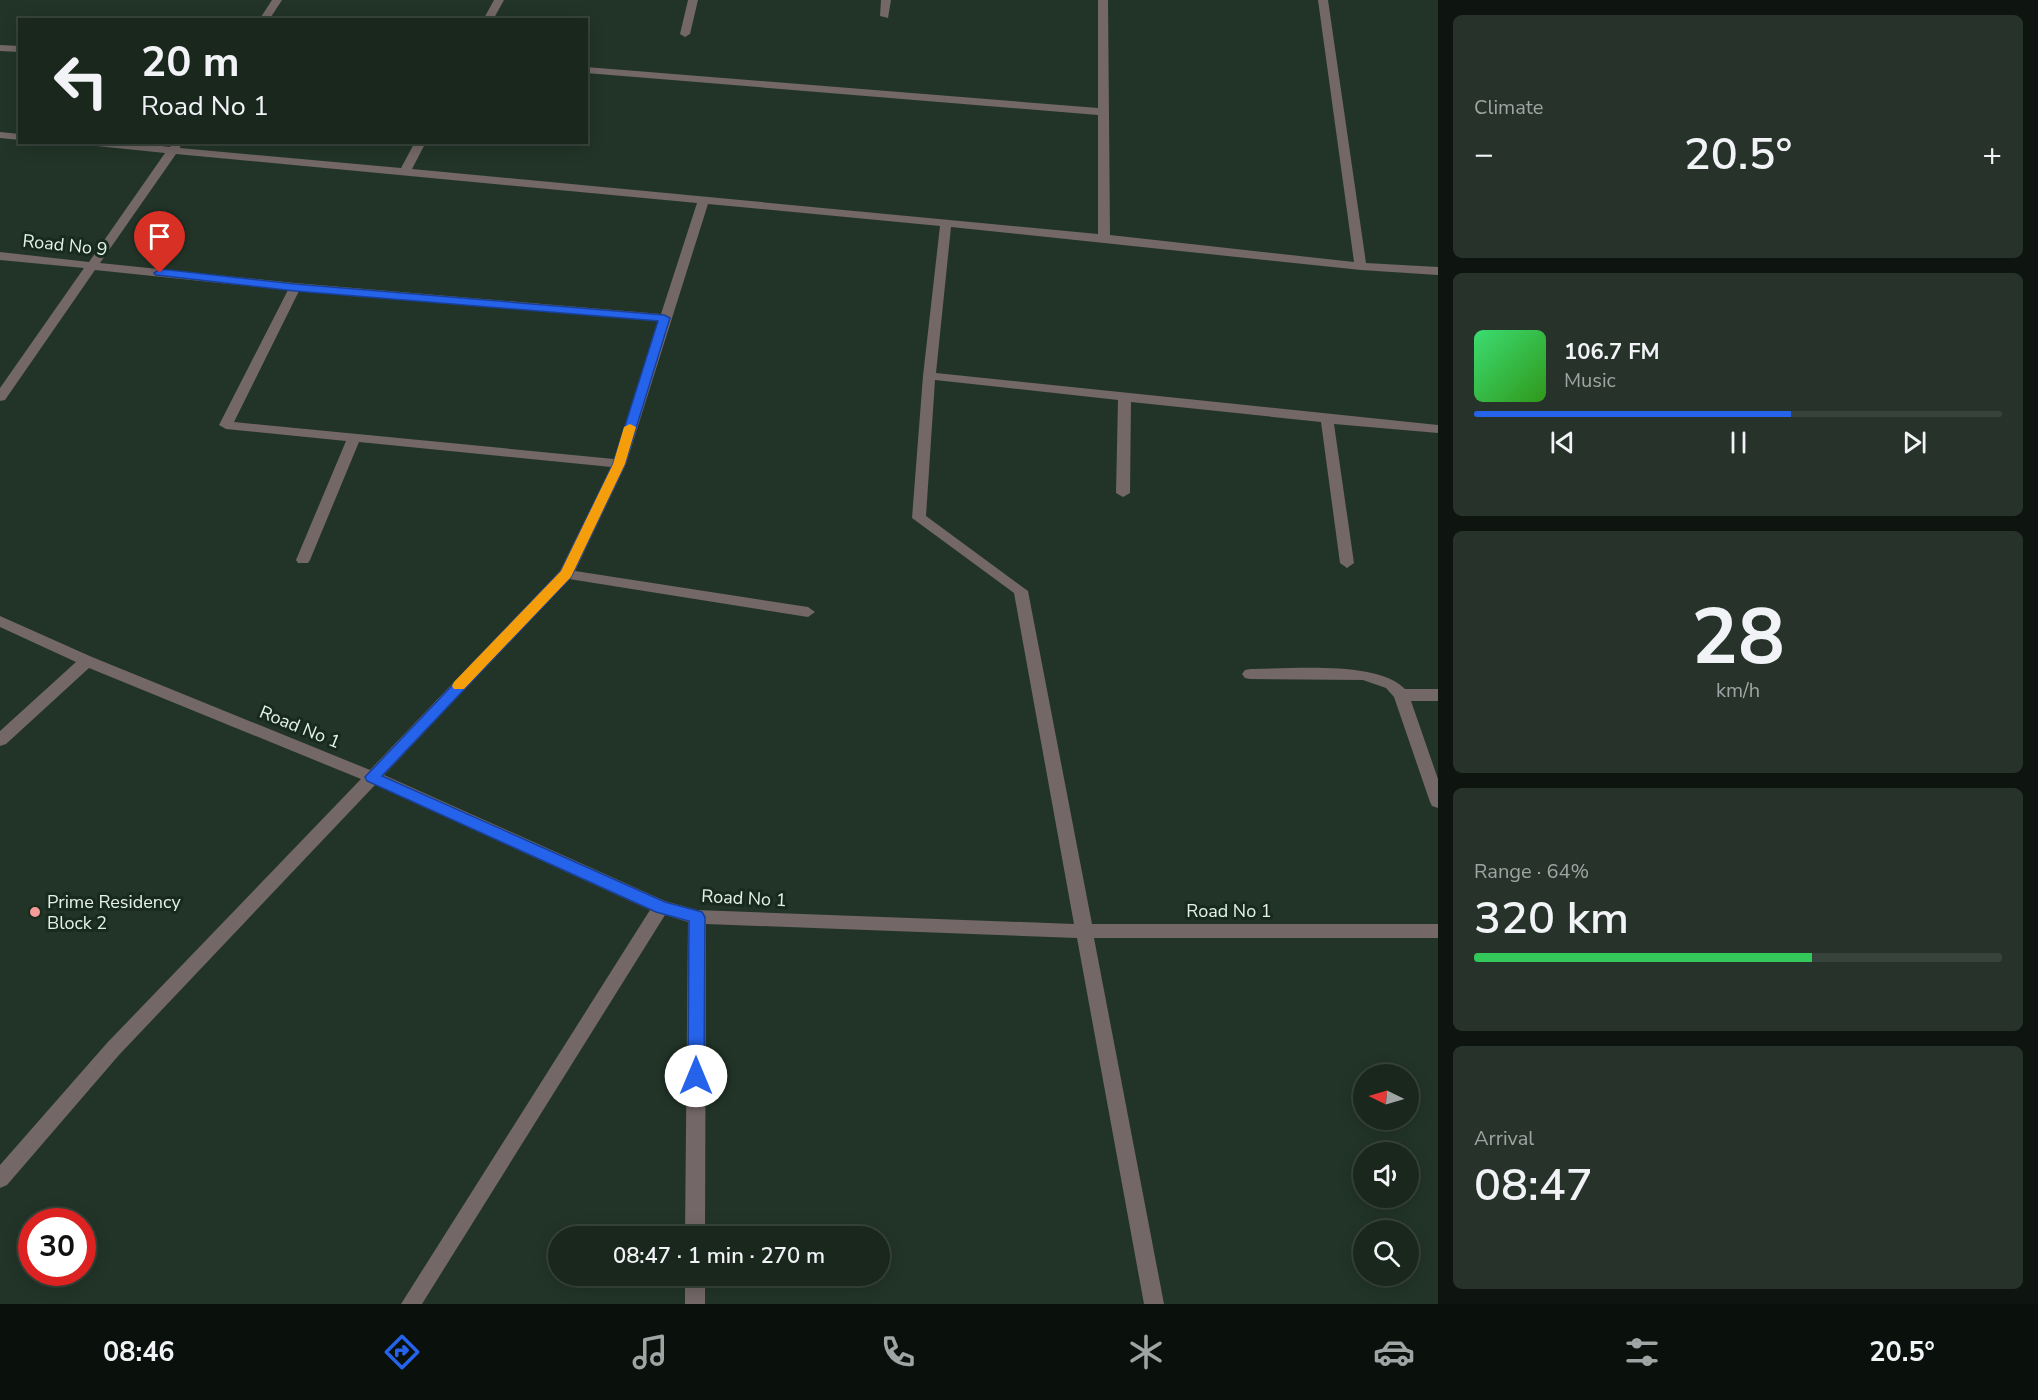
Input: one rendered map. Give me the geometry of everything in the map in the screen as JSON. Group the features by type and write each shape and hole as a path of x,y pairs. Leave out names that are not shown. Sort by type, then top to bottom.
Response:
{"street":[{"path":"265,18 278,0"},
{"path":"489,18 499,0"},
{"path":"685,34 693,0"},
{"path":"885,16 886,0"},
{"path":"1103,0 1104,238"},
{"path":"1323,0 1361,266"},
{"path":"0,48 18,50"},
{"path":"588,70 1104,112"},
{"path":"0,135 18,137"},
{"path":"131,144 175,146 405,172 1104,238 1361,266 1438,270"},
{"path":"405,172 420,144"},
{"path":"3,389 175,146"},
{"path":"0,1179 113,1049 566,574 619,464 664,318 704,200"},
{"path":"946,224 929,376 919,518 1021,591 1154,1304"},
{"name":"Road No 9","path":"0,256 295,287 664,318"},
{"path":"295,287 226,424 619,464"},
{"path":"929,376 1438,429"},
{"path":"1123,493 1125,397"},
{"path":"1326,419 1347,563"},
{"path":"303,560 354,438"},
{"path":"566,574 808,612"},
{"name":"Road No 1","path":"0,621 87,661 372,777 662,907 697,917 1084,931 1438,931"},
{"path":"0,740 87,661"},
{"path":"1250,674 1364,675 1390,684 1401,695 1438,802"},
{"path":"1401,695 1438,695"},
{"path":"411,1304 662,907"},
{"path":"695,1226 697,917"},
{"path":"695,1286 695,1304"}],"slow traffic":[{"path":"459,686 566,574 619,464 630,427"}],"place":[{"name":"Prime Residency Block 2","path":"35,912"}],"route":[{"path":"160,273 295,287 664,318 619,464 566,574 372,777 662,907 697,917 696,1076"}]}
